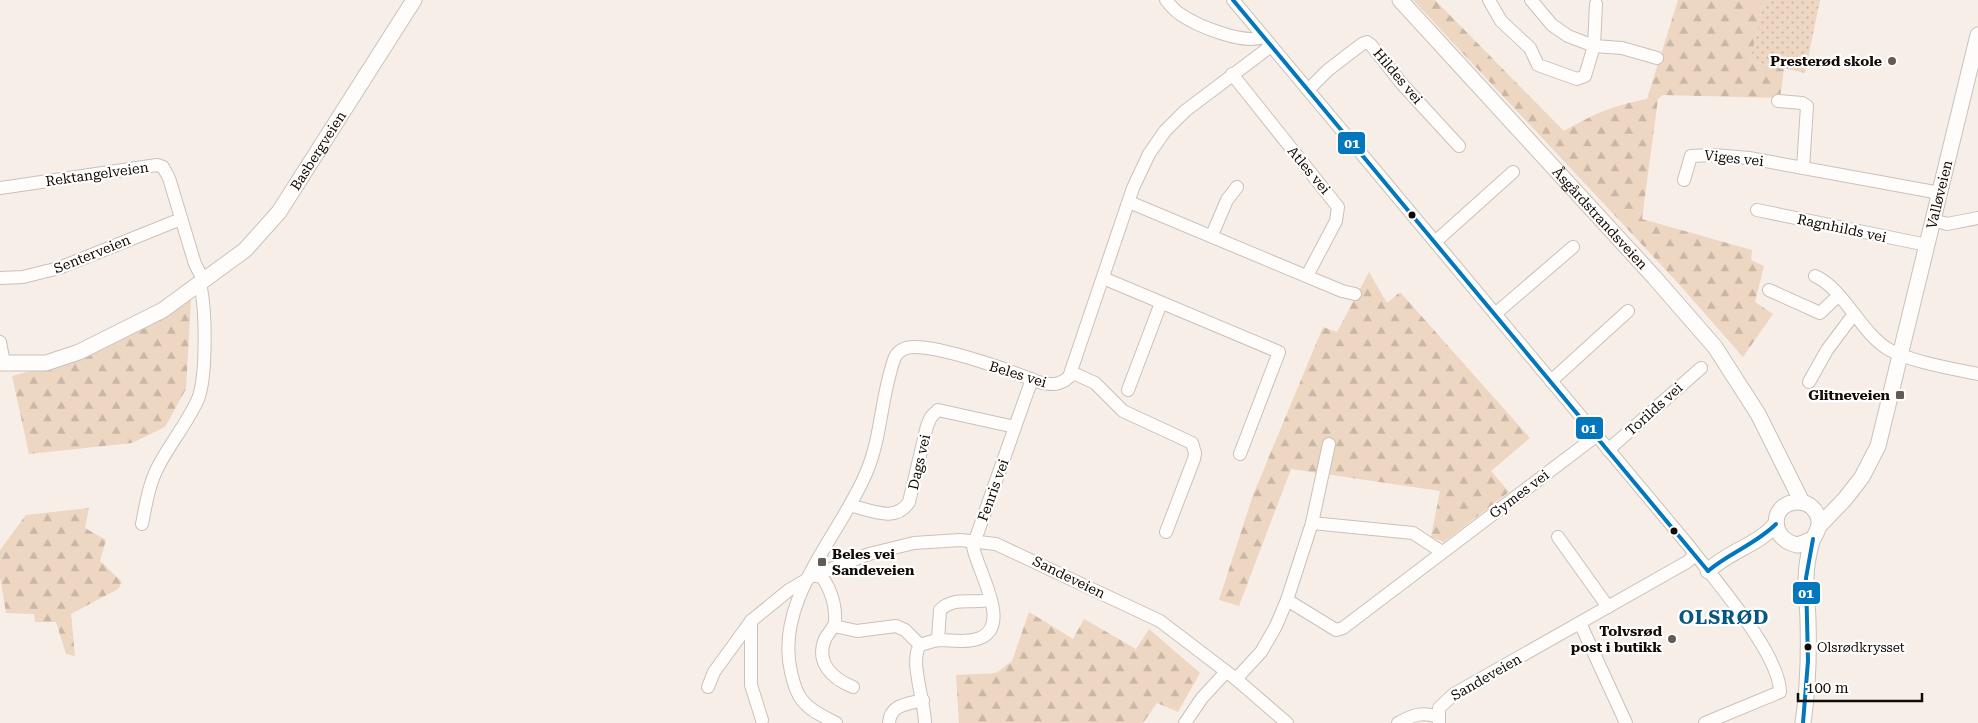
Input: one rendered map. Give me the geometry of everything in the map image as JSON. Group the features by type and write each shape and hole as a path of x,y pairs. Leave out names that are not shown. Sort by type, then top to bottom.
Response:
{"main road":[{"name":"Basbergveien","path":"2,363 46,363 79,352 140,323 202,283 244,250 270,223 414,0"},
{"name":"Åsgårdstrandsveien","path":"1400,0 1654,276 1710,340 1746,392 1777,454 1806,504"},
{"name":"Valløveien","path":"1816,532 1859,481 1878,446 1902,354 1978,35"},
{"name":"Åsgårdstrandsveien","path":"1777,454 1782,476 1783,508"},
{"path":"1708,571 1717,562 1760,540 1776,524 1777,516 1783,508 1792,502 1806,504 1830,501 1859,481"},
{"path":"1807,597 1813,585 1818,551 1859,481"},
{"path":"1803,723 1808,661 1806,578 1816,532 1817,514 1806,504"},
{"path":"1776,524 1806,578"},
{"path":"1708,571 1718,569 1762,545 1787,542 1802,545 1816,532"}],"street":[{"path":"1166,0 1180,14 1224,33 1246,40 1267,42"},
{"path":"1233,0 1695,555 1757,636 1779,683 1778,694 1705,723"},
{"path":"1489,0 1501,21 1530,48 1535,62 1544,68 1580,79 1585,76 1594,46 1594,10 1596,4"},
{"path":"1531,0 1552,25 1561,32 1594,46 1622,48 1657,58"},
{"path":"1166,532 1194,459 1195,453 1192,443 1124,411 1102,388 1071,372 1139,172 1165,131 1267,42"},
{"name":"Hildes vei","path":"1308,90 1328,70 1367,42 1371,44 1402,84 1459,146"},
{"name":"Atles vei","path":"1232,74 1338,207 1336,221 1308,274"},
{"path":"1778,101 1802,103 1808,106 1803,168"},
{"name":"Viges vei","path":"1684,180 1687,161 1695,154 1749,158 1940,193"},
{"name":"Rektangelveien","path":"0,188 158,166 165,168 202,283"},
{"path":"1435,242 1513,172"},
{"path":"1212,235 1227,200 1237,187"},
{"path":"1129,202 1308,274 1342,291 1355,294"},
{"name":"Ragnhilds vei","path":"1757,210 1927,245"},
{"path":"1933,220 1947,224 1978,218"},
{"name":"Senterveien","path":"0,278 23,277 60,268 181,219"},
{"path":"1494,314 1573,247"},
{"path":"1815,276 1829,284 1854,314 1888,349 1978,374"},
{"path":"1102,278 1279,352 1240,454"},
{"path":"142,524 149,489 158,466 193,410 201,388 204,339 202,283"},
{"path":"1769,290 1820,313 1838,296"},
{"path":"1128,390 1162,303"},
{"path":"1551,381 1628,311"},
{"path":"1809,382 1827,350 1854,314"},
{"path":"0,342 2,363"},
{"name":"Beles vei","path":"836,723 810,709 802,700 789,665 787,642 790,621 842,518 852,506 873,455 890,368 898,352 910,347 950,354 1052,385 1058,384 1069,377 1071,372"},
{"name":"Torilds vei","path":"1608,450 1701,368"},
{"name":"Fenris vei","path":"920,645 938,640 976,640 988,633 994,620 987,585 974,556 975,540 1032,379"},
{"name":"Dags vei","path":"852,506 893,514 901,512 906,507 909,502 927,426 931,417 938,410 1014,427"},
{"name":"Gymes vei","path":"1287,600 1326,626 1336,630 1343,628 1596,436"},
{"path":"1186,723 1202,698 1261,652 1276,626 1287,600 1312,523 1329,444"},
{"path":"1312,523 1413,533 1442,552"},
{"path":"1558,537 1608,607"},
{"name":"Sandeveien","path":"708,687 718,665 751,621 789,590 812,576 869,554 900,546 928,541 975,540 1010,549 1160,621 1231,676 1287,723"},
{"name":"Sandeveien","path":"1398,723 1413,714 1421,713 1438,720 1440,708 1454,694 1687,562 1695,555"},
{"path":"812,576 822,577 832,595 834,626 824,640 825,663 834,678 853,687"},
{"path":"938,640 940,610 946,604 963,600 990,600"},
{"path":"751,621 750,685 762,720"},
{"path":"1580,623 1626,723"},
{"path":"834,626 856,631 896,626 905,630 920,645 916,660 926,723"},
{"path":"889,723 891,712 898,706 923,700"},
{"path":"1733,711 1738,723"}],"green space":[{"path":"1413,0 1435,0 1564,131 1604,111 1623,104 1647,99 1678,0 1764,0 1750,61 1784,69 1780,98 1663,95 1658,99 1642,219 1752,250 1751,260 1764,266 1755,302 1773,314 1743,357 1677,282"},
{"path":"1764,0 1820,0 1805,73 1750,61"},
{"path":"1369,272 1387,303 1400,292 1530,438 1491,471 1509,492 1444,542 1431,537 1440,491 1291,469 1239,606 1219,600 1253,495 1323,327 1337,332"},
{"path":"191,300 186,389 165,427 132,443 29,454 12,376 93,354"},
{"path":"89,508 85,528 106,540 100,561 122,582 118,589 71,614 75,656 66,654 56,622 35,622 34,614 6,613 0,577 0,550 26,515"},
{"path":"1029,612 1073,639 1084,619 1136,649 1149,629 1200,673 1178,712 1157,703 1143,723 959,723 956,675 996,673 1012,661"}],"transit line":[{"name":"01","path":"1233,0 1708,571"},
{"name":"01","path":"1708,571 1760,537 1776,524"},
{"name":"01","path":"1803,723 1808,661 1806,578 1813,539"}],"place":[{"name":"Presterød skole","path":"1892,61"},
{"name":"Glitneveien","path":"1900,395"},
{"name":"Beles vei Sandeveien","path":"822,562"},
{"name":"Tolvsrød post i butikk","path":"1672,639"},
{"name":"Olsrødkrysset","path":"1808,647"}],"district":[{"name":"OLSRØD","path":"1724,617"}]}
